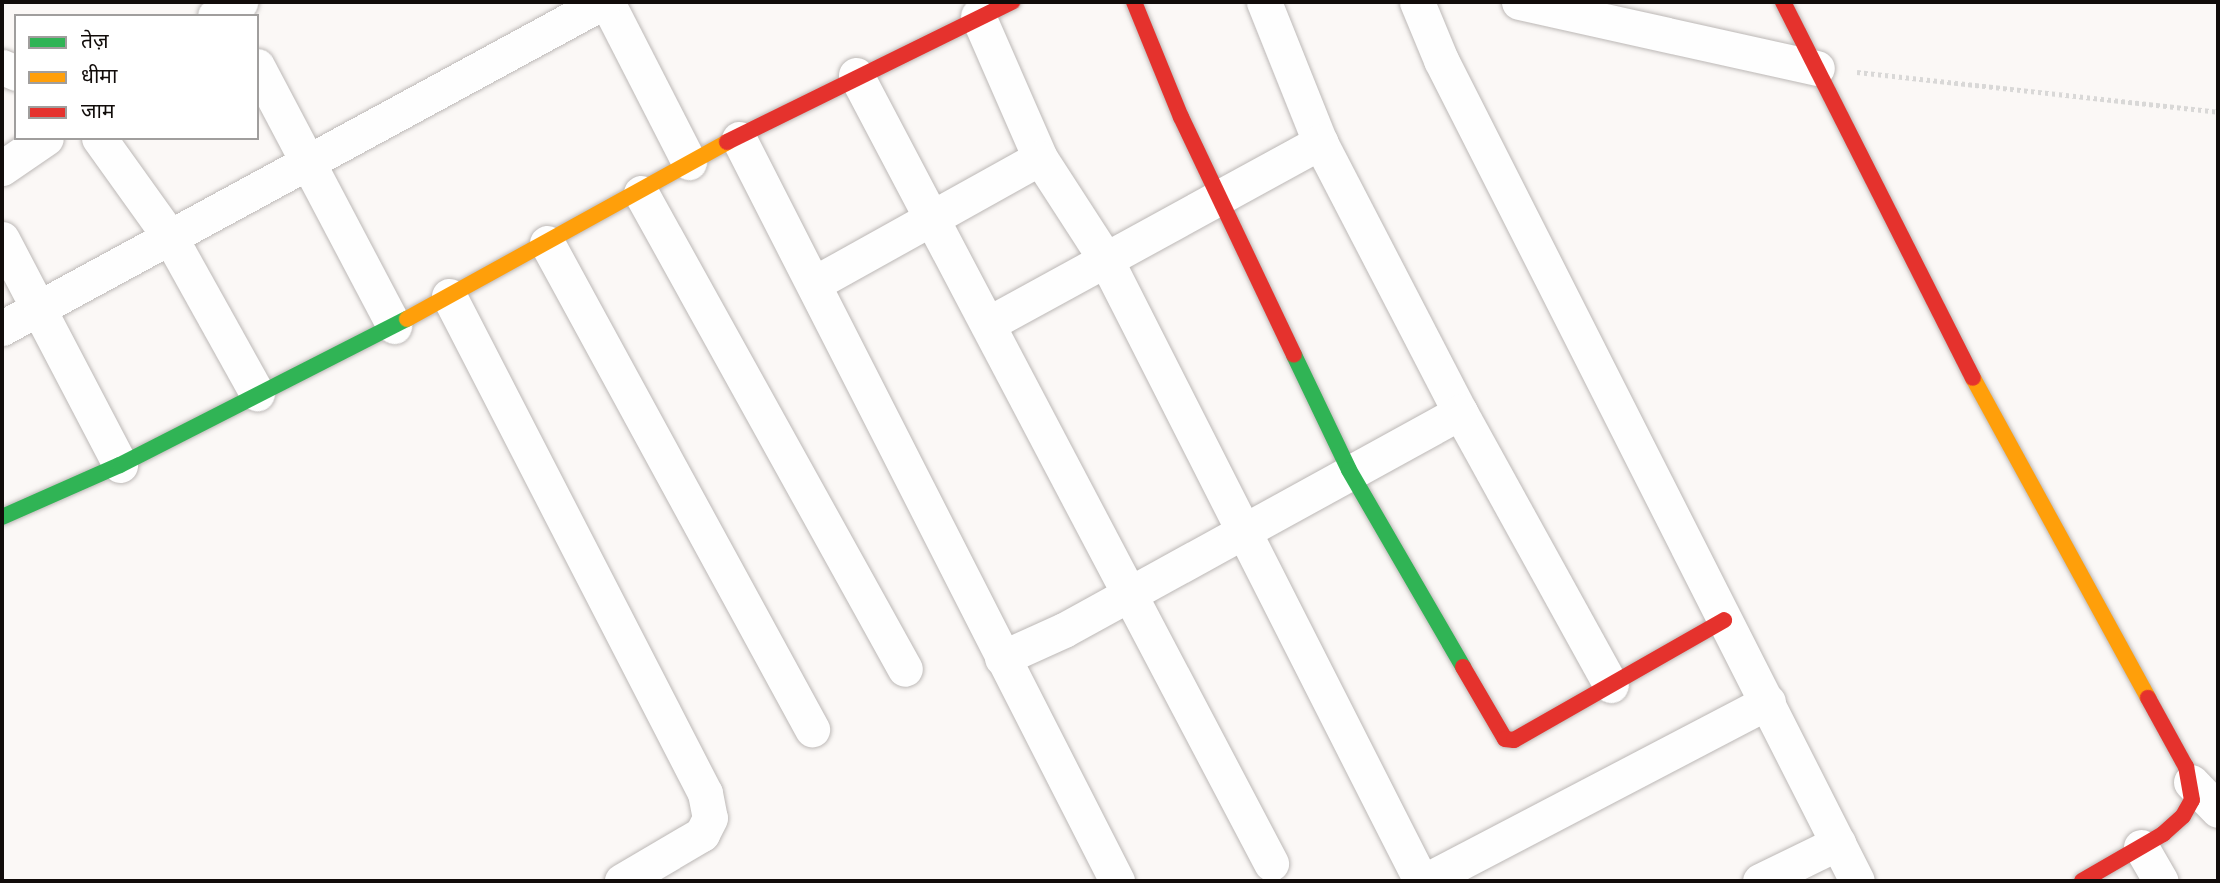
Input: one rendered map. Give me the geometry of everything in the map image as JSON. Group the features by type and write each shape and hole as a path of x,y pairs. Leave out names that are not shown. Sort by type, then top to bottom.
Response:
{"street":[{"path":"2,328 605,2 689,162"},
{"path":"2,517 120,464 394,326 641,193 689,162 739,139 856,75 1012,2"},
{"path":"1134,2 1181,117 1222,198 1349,470 1505,739 1514,740 1724,620"},
{"path":"1264,2 1320,142 1460,412 1612,685"},
{"path":"1417,2 1441,60 1857,881"},
{"path":"1519,2 1817,68"},
{"path":"1783,2 1962,358 2191,782 2218,810"},
{"path":"978,16 1041,158 1106,260 1241,533 1423,881 1768,702"},
{"path":"259,70 394,326"},
{"path":"856,75 1271,863"},
{"path":"739,139 815,283 1002,658 1117,881"},
{"path":"2,168 43,140"},
{"path":"100,140 170,237 257,393"},
{"path":"988,324 1320,142"},
{"path":"815,283 1041,158"},
{"path":"641,193 905,669"},
{"path":"2,239 120,464"},
{"path":"547,243 812,729"},
{"path":"449,296 705,793 710,818 702,834 622,881"},
{"path":"1002,658 1241,533 1349,470 1460,412"},
{"path":"2081,881 2141,847 2183,817 2192,800 2191,782"},
{"path":"1760,881 1838,843"},
{"path":"2141,847 2161,881"}],"path":[{"path":"1817,68 2218,112"}],"traffic: fast":[{"path":"2,517 120,465 407,319"},
{"path":"1294,355 1349,470 1463,667"}],"traffic: slow":[{"path":"407,319 727,142"},
{"path":"1973,378 2148,698"}],"traffic: jam":[{"path":"727,142 1012,2"},
{"path":"1134,2 1181,117 1294,355"},
{"path":"1783,2 1973,378"},
{"path":"1463,667 1505,739 1514,740 1724,620"},
{"path":"2082,881 2163,834 2183,816 2192,800 2186,767 2148,698"}]}
